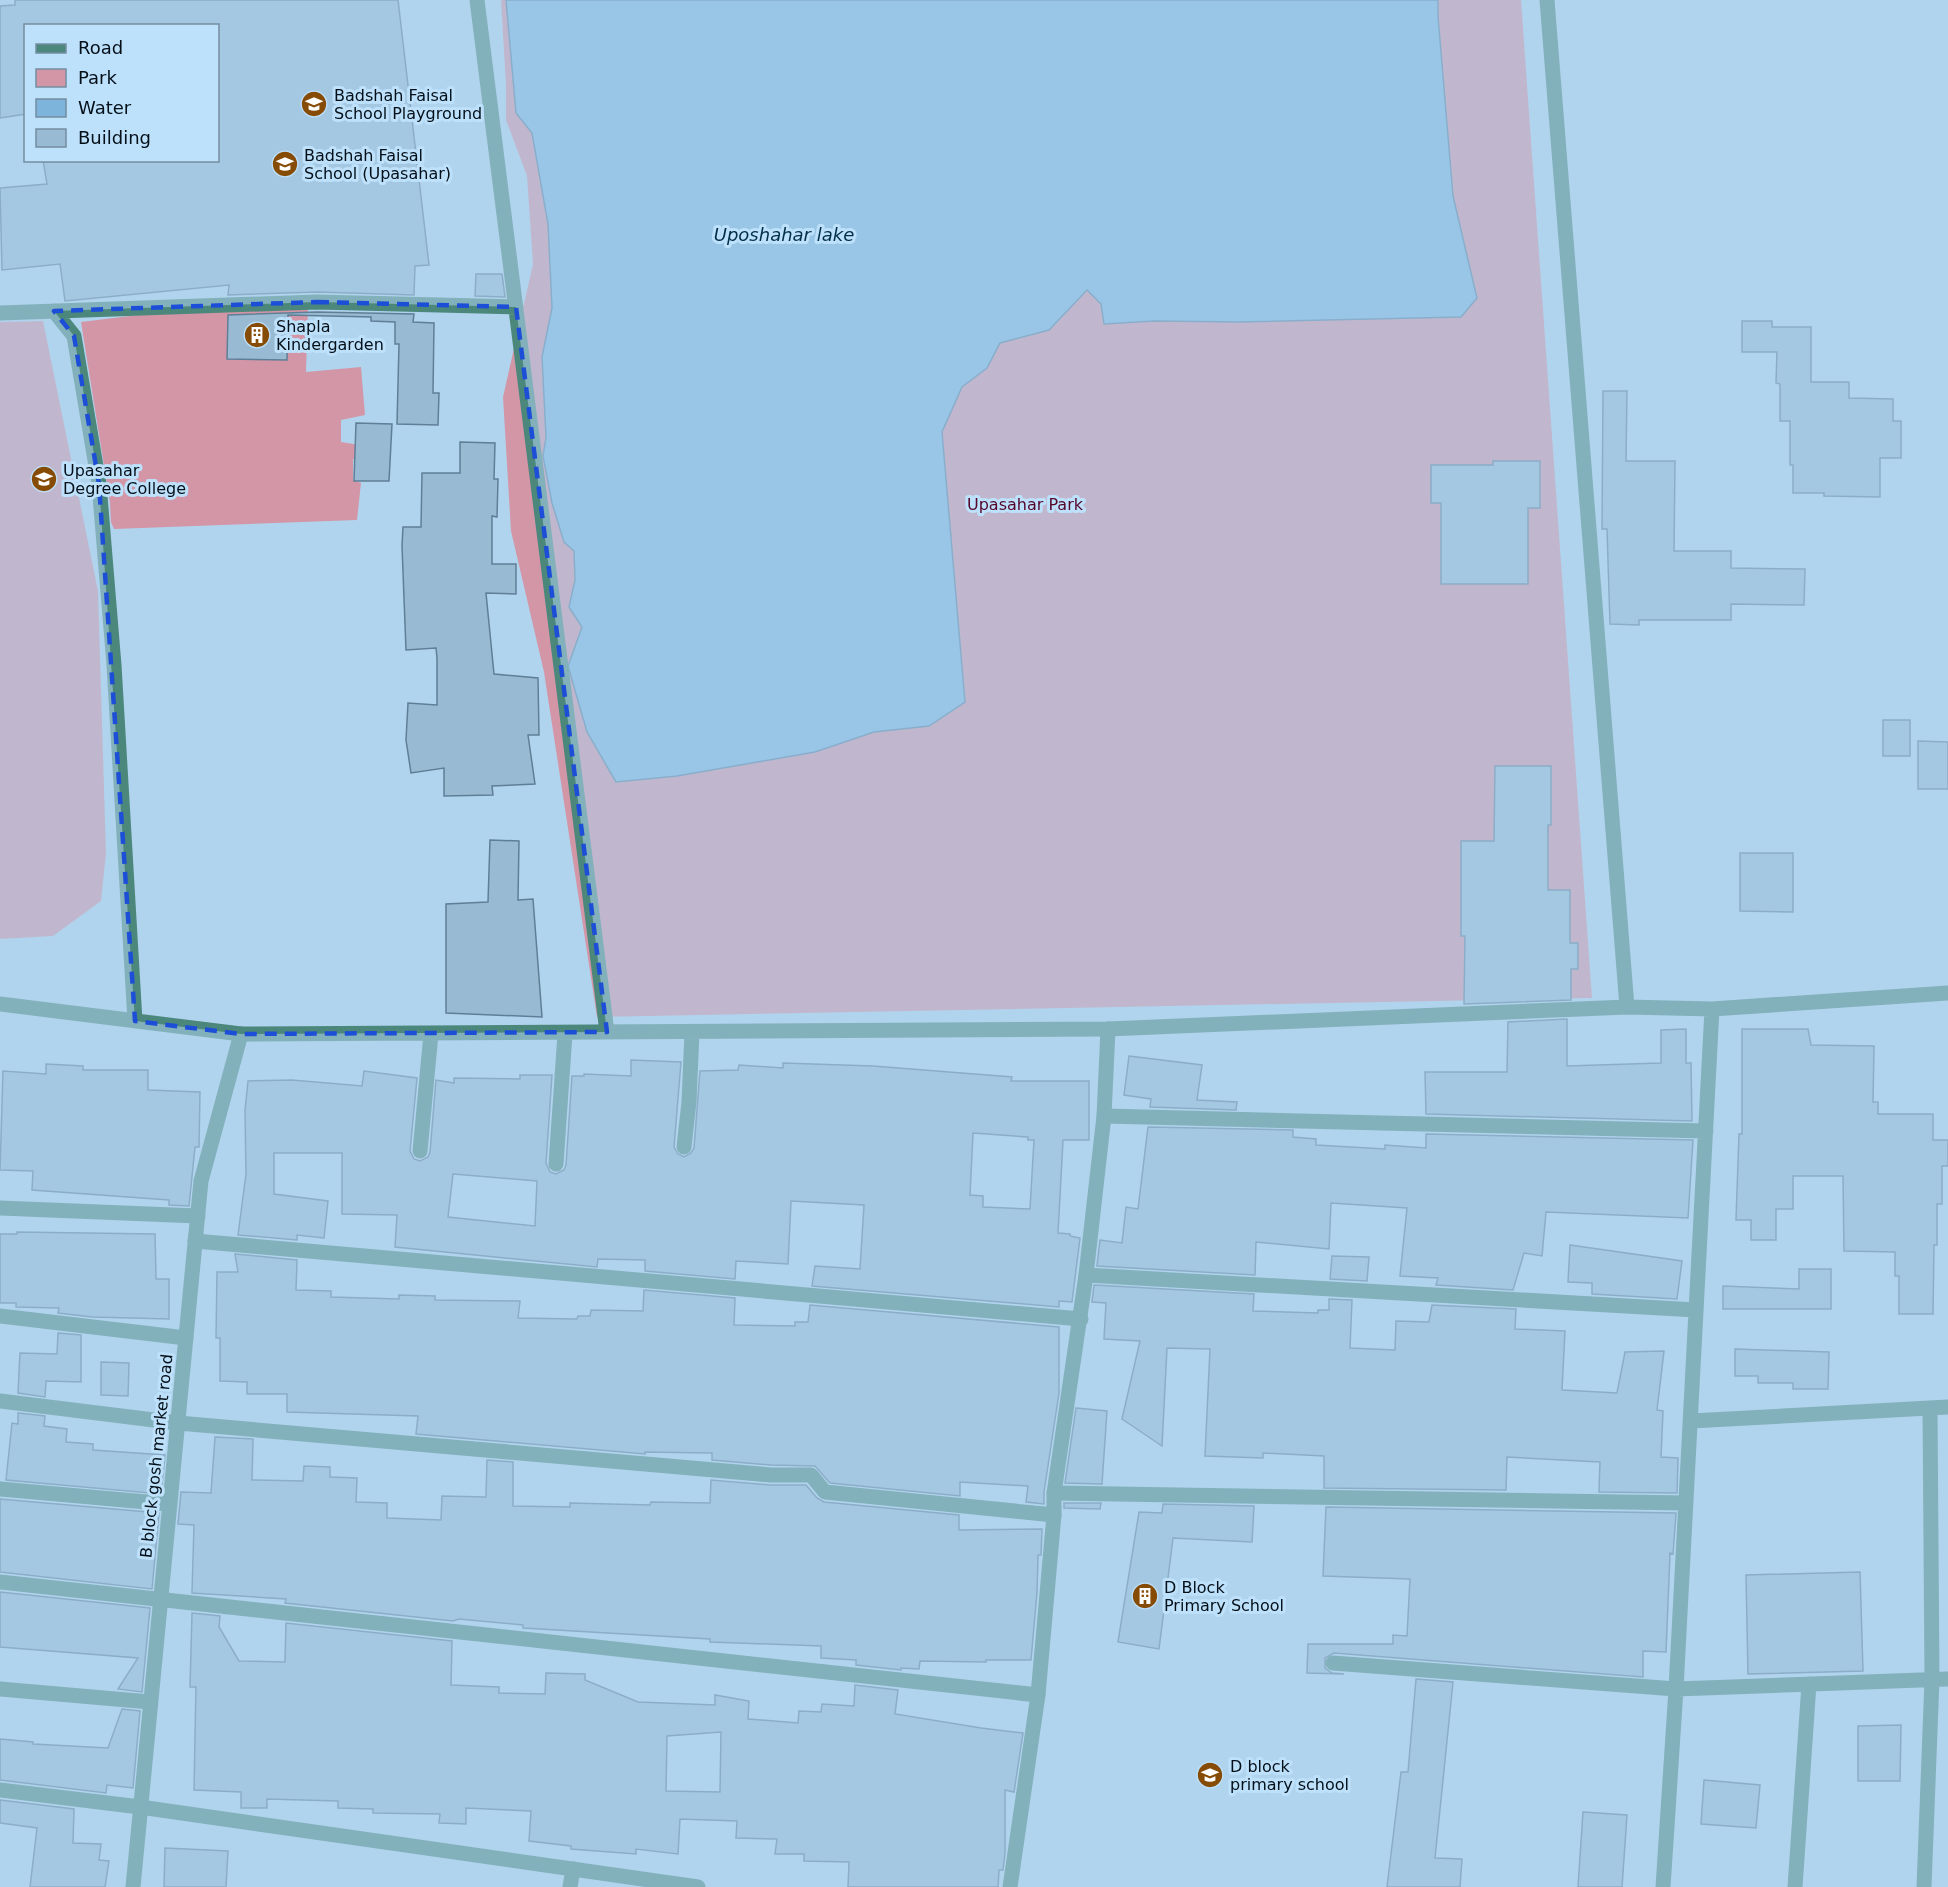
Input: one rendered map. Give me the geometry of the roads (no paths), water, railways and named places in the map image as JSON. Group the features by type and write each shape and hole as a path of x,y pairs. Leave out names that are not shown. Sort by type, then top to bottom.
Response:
{"street":[{"path":"477,0 607,1032"},
{"path":"1547,0 1627,1007"},
{"path":"0,313 317,302 516,307"},
{"path":"54,311 74,336 99,484 114,665 135,1021"},
{"path":"0,1004 242,1034 566,1034 1108,1029 1627,1007 1712,1009 1948,993"},
{"path":"1663,1887 1676,1689 1712,1009"},
{"path":"1010,1887 1038,1695 1054,1493 1081,1319 1104,1116 1108,1029"},
{"path":"684,1147 689,1102 692,1032"},
{"name":"B block gosh market road","path":"133,1887 201,1181 242,1034"},
{"path":"420,1151 431,1034"},
{"path":"556,1164 566,1034"},
{"path":"1104,1116 1706,1131"},
{"path":"0,1208 198,1216"},
{"path":"195,1241 1081,1319"},
{"path":"1086,1275 1696,1310"},
{"path":"0,1316 186,1338"},
{"path":"0,1401 177,1423 771,1475 811,1475 825,1492 1054,1515"},
{"path":"1690,1421 1948,1407"},
{"path":"1924,1887 1932,1679 1930,1408"},
{"path":"0,1489 170,1504"},
{"path":"1054,1493 1686,1503"},
{"path":"0,1582 1038,1695"},
{"path":"1333,1663 1676,1689 1948,1679"},
{"path":"1795,1887 1809,1684"},
{"path":"0,1689 150,1702"},
{"path":"0,1790 140,1807 698,1887"},
{"path":"570,1887 573,1869"}],"water":[{"name":"Uposhahar lake","path":"506,0 1438,0 1453,196 1477,298 1461,317 1239,322 1154,321 1104,324 1101,304 1087,290 1049,330 1000,343 987,368 962,387 942,432 965,702 929,726 874,732 815,752 677,776 616,782 587,732 568,666 582,627 569,607 575,580 574,551 564,542 552,503 543,456 546,437 542,357 552,308 548,224 532,133 516,113"}],"place":[{"name":"Badshah Faisal School Playground","path":"314,104"},
{"name":"Badshah Faisal School (Upasahar)","path":"285,164"},
{"name":"Shapla Kindergarden","path":"257,335"},
{"name":"Upasahar Degree College","path":"44,479"},
{"name":"D Block Primary School","path":"1145,1596"},
{"name":"D block primary school","path":"1210,1775"}],"park label":[{"name":"Upasahar Park","path":"1025,504"}]}
